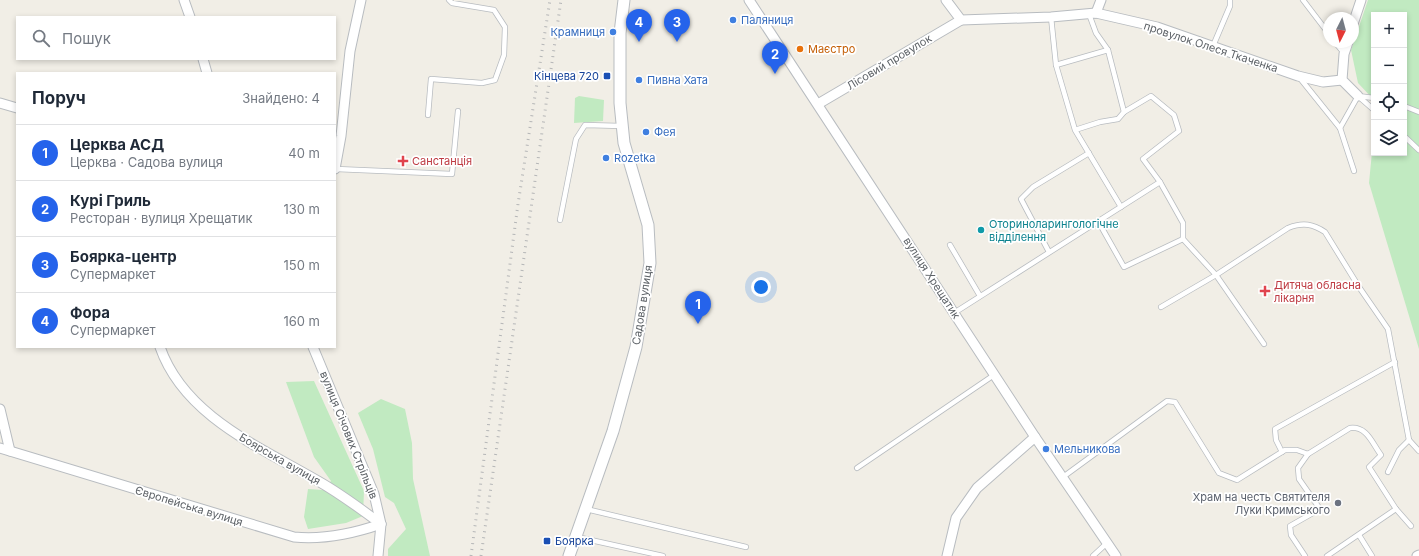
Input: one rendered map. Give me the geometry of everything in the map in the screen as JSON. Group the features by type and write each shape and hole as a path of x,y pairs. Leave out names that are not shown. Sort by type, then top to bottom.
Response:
{"street":[{"path":"184,0 190,16"},
{"path":"336,161 350,51 361,0"},
{"name":"Садова вулиця","path":"569,556 613,431 636,347 650,263 648,225 624,143 620,103 620,33 624,0"},
{"name":"вулиця Хрещатик","path":"749,0 994,375 1116,556"},
{"path":"946,0 961,20"},
{"path":"1092,13 1100,0"},
{"path":"1357,12 1361,0"},
{"name":"провулок Олеся Ткаченка","path":"961,20 1051,17 1092,13 1156,27 1298,76 1324,82 1342,80"},
{"name":"Лісовий провулок","path":"818,104 961,20"},
{"path":"1346,48 1344,54 1342,80 1358,96"},
{"path":"203,60 208,72"},
{"path":"0,104 16,108"},
{"name":"Боярська вулиця","path":"160,348 164,359 175,377 193,399 214,417 248,443 349,500 381,524"},
{"name":"вулиця Січових Стрільців","path":"313,348 374,494 381,524 378,556"},
{"path":"0,409 10,451"},
{"path":"947,556 956,518 976,488 1035,437"},
{"name":"Європейська вулиця","path":"0,448 279,534 294,537 314,539 354,534 381,524"}],"lane":[{"path":"428,115 431,79 482,83 495,80 504,55 505,27 494,10 452,3 449,0"},
{"path":"1230,0 1230,6"},
{"path":"1213,46 1230,6 1235,0"},
{"path":"1303,0 1323,26"},
{"path":"1092,13 1096,33 1108,50 1124,112"},
{"path":"1051,17 1056,65 1075,130 1121,207"},
{"path":"1340,48 1344,54"},
{"path":"1056,65 1108,50"},
{"path":"1298,76 1340,128 1354,170"},
{"path":"1075,130 1100,122 1118,119 1124,112 1151,96 1174,115 1179,131 1143,159 1160,182 1183,223 1183,239 1216,275 1264,344"},
{"path":"1340,128 1358,96"},
{"path":"1358,96 1371,98"},
{"path":"1358,96 1371,107"},
{"path":"1407,107 1419,112"},
{"path":"336,169 452,174 458,110"},
{"path":"560,220 576,139 585,125 623,126"},
{"path":"1407,139 1419,150"},
{"path":"1049,252 1021,200 1033,187 1089,153"},
{"path":"954,313 1160,182"},
{"path":"1098,221 1124,267 1183,239"},
{"path":"1161,307 1216,275 1288,228 1298,224 1308,224 1317,227 1325,232 1359,287 1388,329 1409,440 1419,451"},
{"path":"950,245 980,296"},
{"path":"1282,452 1276,440 1275,429 1395,362"},
{"path":"857,468 994,375"},
{"path":"1063,477 1167,401 1175,402 1219,473 1237,480 1285,450 1298,450 1308,454"},
{"path":"1305,556 1291,535 1290,526 1320,509 1299,479 1298,468 1308,454 1350,428 1358,427 1364,430 1380,455 1369,467 1396,509 1411,526"},
{"path":"1388,472 1399,450 1409,440"},
{"path":"586,509 746,547"},
{"path":"1327,556 1396,509"},
{"path":"1359,535 1372,556"},
{"path":"576,537 663,556"},
{"path":"1093,556 1107,543"}],"green space":[{"path":"1368,0 1419,0 1419,349 1369,183 1372,156 1407,156 1407,12 1371,12 1371,97 1358,83 1351,50 1352,48 1359,48 1359,26"},
{"path":"579,96 604,100 603,121 574,123 575,98"},
{"path":"314,381 364,491 363,516 346,523 308,529 304,517 308,489 323,490 331,481 314,457 286,382"},
{"path":"381,399 405,409 412,443 413,479 430,556 388,556 388,549 406,529 394,503 385,497 373,449 358,413"}],"railway":[{"path":"471,556 518,204 550,0"},
{"path":"481,556 561,0"}],"place":[{"name":"Паляниця","path":"733,20"},
{"name":"Крамниця","path":"613,32"},
{"name":"Фора","path":"639,42"},
{"name":"Боярка-центр","path":"677,42"},
{"name":"Маєстро","path":"800,49"},
{"name":"Курі Гриль","path":"775,74"},
{"name":"Кінцева 720","path":"607,76"},
{"name":"Пивна Хата","path":"639,80"},
{"name":"Фея","path":"646,132"},
{"name":"Rozetka","path":"606,158"},
{"name":"Санстанція","path":"403,161"},
{"name":"Оториноларингологічне відділення","path":"981,230"},
{"name":"Дитяча обласна лікарня","path":"1265,291"},
{"name":"Церква АСД","path":"698,324"},
{"name":"Мельникова","path":"1046,449"},
{"name":"Храм на честь Святителя Луки Кримського","path":"1338,503"},
{"name":"Боярка","path":"547,541"}]}
